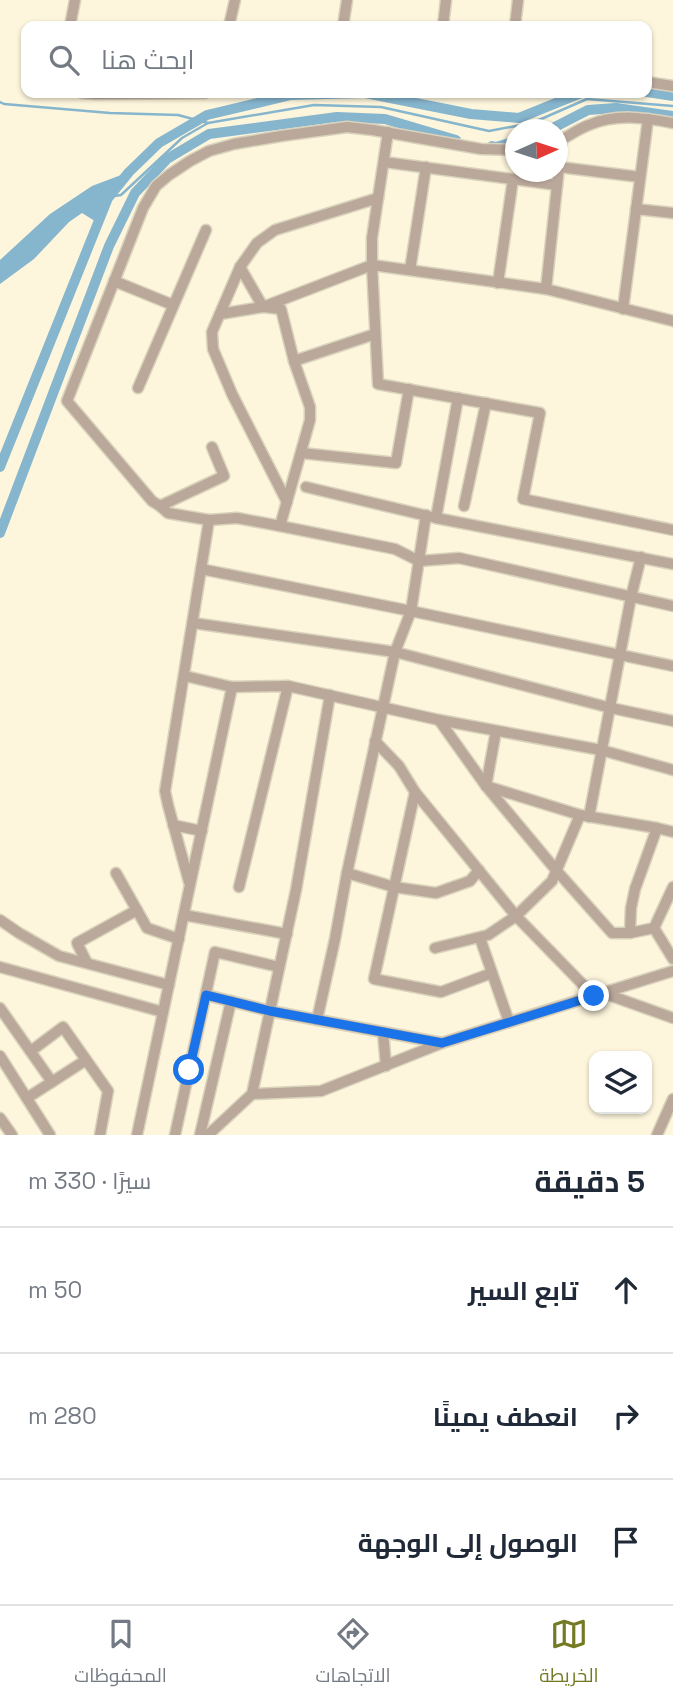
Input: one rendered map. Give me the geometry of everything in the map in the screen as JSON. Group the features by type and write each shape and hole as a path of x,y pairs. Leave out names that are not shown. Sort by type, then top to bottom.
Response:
{"street":[{"path":"71,21 75,0"},
{"path":"230,21 235,0"},
{"path":"344,21 347,0"},
{"path":"444,21 446,0"},
{"path":"516,21 518,0"},
{"path":"652,83 673,86"},
{"path":"568,136 601,120 632,117 673,124"},
{"path":"623,309 648,119"},
{"path":"505,150 481,149 347,127 234,144 209,151 190,161 169,175 149,195 67,401 152,501 168,513 209,520 237,518 280,526 395,550 419,561 459,558 673,606"},
{"path":"388,132 372,237 378,384 540,413 523,499 673,530"},
{"path":"384,162 505,178"},
{"path":"410,270 426,167"},
{"path":"568,168 640,177"},
{"path":"498,283 513,182"},
{"path":"535,182 557,185"},
{"path":"547,289 557,182"},
{"path":"287,502 232,394 213,349 212,332 240,267 257,243 275,230 378,198"},
{"path":"636,209 673,214"},
{"path":"138,388 206,230"},
{"path":"220,314 263,307 372,265 547,289 673,321"},
{"path":"240,267 263,307"},
{"path":"114,281 173,305"},
{"path":"263,307 281,309 294,361 310,407 301,453 280,526"},
{"path":"294,361 375,334"},
{"path":"301,453 396,463 409,389"},
{"path":"317,1020 395,652 411,611 419,561 458,398"},
{"path":"464,506 486,403"},
{"path":"160,506 224,476 212,447"},
{"path":"306,487 431,517 673,564"},
{"path":"190,885 165,791 209,520"},
{"path":"435,948 488,935 516,916 552,881 585,816 611,708 641,557"},
{"path":"201,569 673,666"},
{"path":"192,623 395,652 611,708 673,721"},
{"path":"185,676 232,687 288,686 439,720 601,750 673,770"},
{"path":"239,887 288,686"},
{"path":"137,1135 232,687"},
{"path":"208,1135 252,1094 296,890 330,695"},
{"path":"439,720 486,786 612,933 630,933 654,928"},
{"path":"486,786 496,731"},
{"path":"375,741 399,766 415,792 516,916 598,994 673,1018"},
{"path":"486,786 585,816 673,832"},
{"path":"415,792 374,979 441,992 492,973"},
{"path":"173,825 202,831"},
{"path":"630,933 635,889 657,828"},
{"path":"347,873 394,887 436,893 470,881 479,870"},
{"path":"116,873 147,928 179,939"},
{"path":"654,928 673,887"},
{"path":"88,963 77,943 137,910"},
{"path":"184,915 287,934"},
{"path":"0,920 60,956 169,985"},
{"path":"654,928 673,959"},
{"path":"481,937 509,1023"},
{"path":"175,1135 215,952 279,967"},
{"path":"0,967 163,1012"},
{"path":"252,1094 321,1091 442,1043 673,971"},
{"path":"206,995 270,1011 442,1043"},
{"path":"200,1135 231,1001"},
{"path":"0,1008 52,1082"},
{"path":"31,1051 64,1027 108,1091 100,1135"},
{"path":"383,1032 386,1066"},
{"path":"0,1056 50,1135"},
{"path":"27,1098 86,1060"},
{"path":"657,1135 673,1098"},
{"path":"0,1118 12,1135"}],"water":[{"path":"129,172 108,198 98,223 82,213 69,222 34,259 0,284 0,260 50,214 92,186"}],"waterway":[{"path":"652,93 673,96"},
{"path":"0,467 108,198 129,172 159,143 207,115 278,98"},
{"path":"390,98 471,114 519,118 569,98"},
{"path":"107,197 121,195 182,138 208,123 314,105 381,107 489,131 532,123 587,99 673,106"},
{"path":"0,102 110,113 178,115 208,123"},
{"path":"568,120 588,110 616,108 673,116"},
{"path":"0,533 109,246 135,193 167,159 209,134 337,117 385,119 456,140"},
{"path":"492,146 505,144"}],"route":[{"path":"189,1070 206,995 270,1011 442,1043 594,996"}]}
